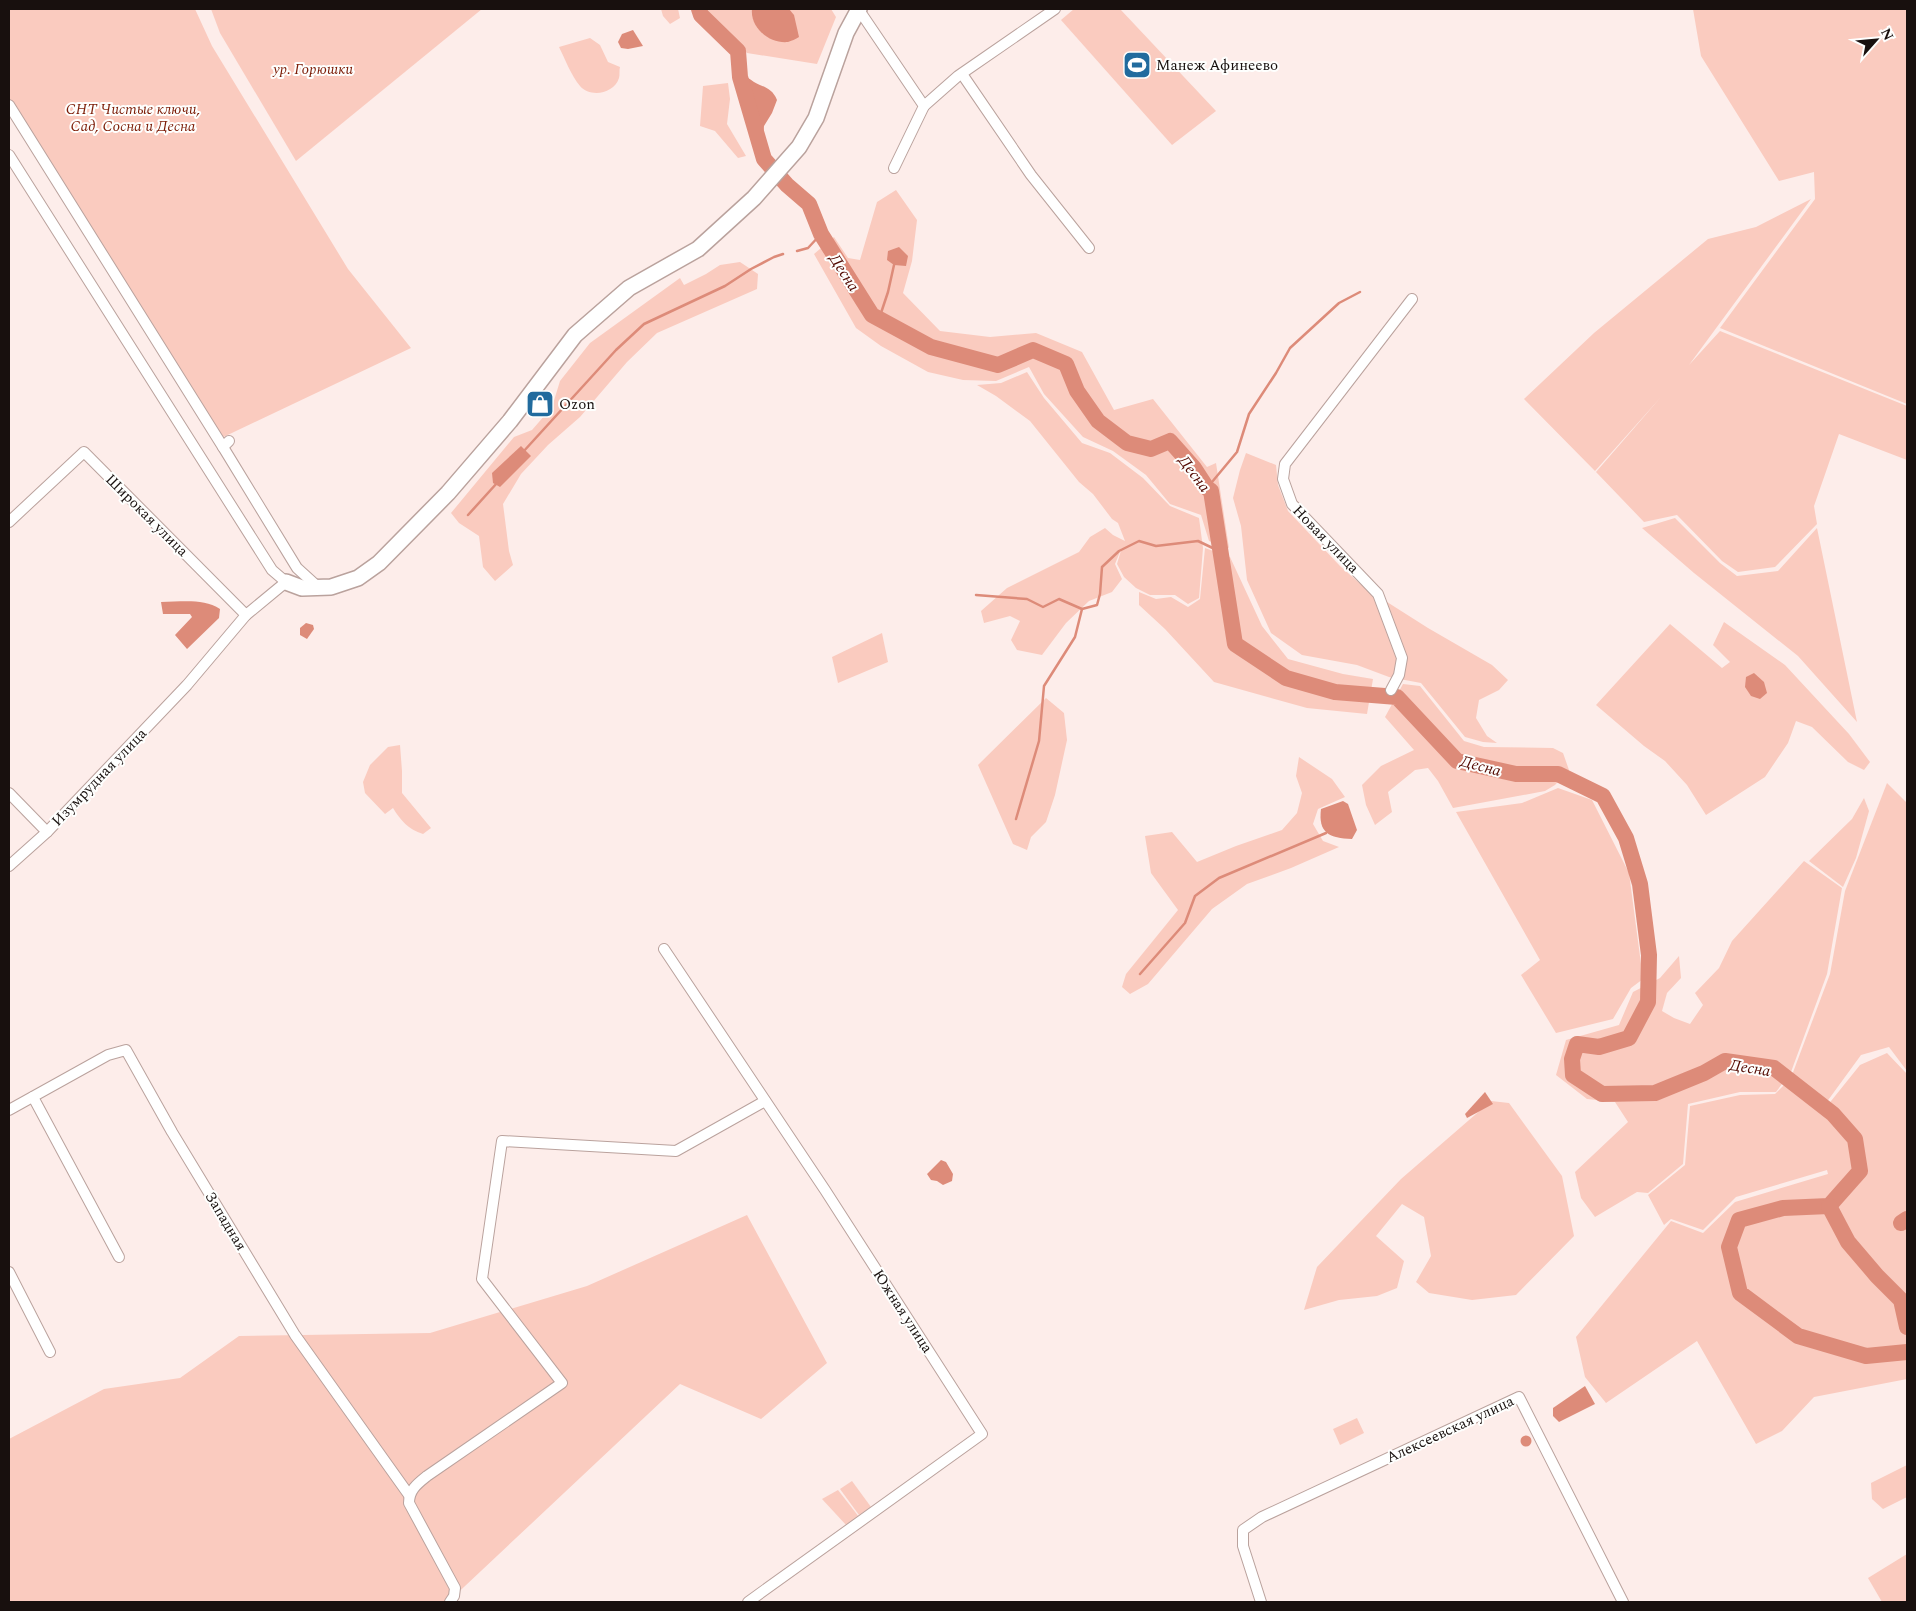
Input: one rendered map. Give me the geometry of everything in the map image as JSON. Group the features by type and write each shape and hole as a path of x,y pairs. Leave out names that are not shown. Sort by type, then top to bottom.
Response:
{"street":[{"path":"9,155 272,570 286,582 302,588 331,588 358,578 379,563 454,486 510,421 575,335 629,288 698,249 765,186 798,146 816,118 846,33 859,9 924,106"},
{"path":"894,168 924,106 962,74 1054,9"},
{"path":"962,74 1031,175 1089,248"},
{"path":"9,105 226,444 296,568 319,588"},
{"name":"Новая улица","path":"1391,690 1399,676 1402,658 1378,594 1292,504 1283,479 1285,464 1412,299"},
{"name":"Широкая улица","path":"9,522 84,452 246,615"},
{"path":"246,615 286,582"},
{"name":"Изумрудная улица","path":"9,866 47,832 187,685 212,653 246,615"},
{"path":"9,793 47,832"},
{"name":"Южная улица","path":"664,949 825,1190 982,1434 748,1602"},
{"name":"Западная","path":"9,1110 108,1055 126,1050 177,1141 294,1335 409,1495"},
{"path":"33,1096 119,1256"},
{"path":"450,1602 454,1596 455,1588 409,1503 409,1495 416,1485 427,1476 562,1383 482,1279 502,1141 676,1151 765,1101"},
{"path":"9,1272 50,1352"},
{"name":"Алексеевская улица","path":"1261,1602 1243,1546 1243,1530 1262,1517 1519,1397 1623,1602"}],"green space":[{"name":"СНТ Чистые ключи, Сад, Сосна и Десна","path":"9,9 195,9 212,46 348,269 411,348 215,441 9,115"},
{"name":"ур. Горюшки","path":"211,9 482,9 296,161 220,33"},
{"path":"661,9 678,9 680,18 670,24 663,16"},
{"path":"703,9 831,9 836,17 817,64 747,53"},
{"name":"Манеж Афинеево","path":"1074,9 1120,9 1216,111 1172,145 1061,20"},
{"path":"1693,9 1907,9 1907,404 1720,328 1815,199 1814,172 1779,181 1701,56"},
{"path":"590,38 600,45 608,62 620,67 616,83 607,91 595,93 584,90 571,72 559,47"},
{"path":"728,83 730,99 727,124 746,156 738,158 715,131 700,126 703,86"},
{"path":"896,190 917,220 912,261 903,293 940,331 990,337 1036,333 1082,352 1114,410 1153,399 1207,467 1216,463 1229,548 1209,541 1201,515 1170,504 1146,475 1113,451 1083,437 1044,394 1029,367 996,381 963,380 928,372 881,346 856,328 814,254 834,237 848,258 860,260 877,202"},
{"path":"1811,199 1689,365 1720,331 1907,406 1907,460 1839,434 1814,506 1817,524 1775,567 1738,572 1722,561 1677,515 1644,522 1596,472 1661,397 1595,471 1524,399 1594,333 1708,239 1756,227"},
{"path":"740,262 758,274 757,289 657,333 627,362 580,417 548,445 521,474 503,504 509,551 513,565 495,581 483,567 479,536 459,523 451,513 514,437 532,430 552,407 560,381 590,343 680,278 684,285 720,265"},
{"path":"1027,372 1044,398 1082,443 1110,453 1143,478 1170,506 1199,518 1203,548 1199,598 1188,604 1175,595 1150,595 1136,588 1124,577 1117,564 1122,547 1115,564 1122,579 1112,592 1089,601 1066,623 1042,655 1017,650 1011,640 1020,621 1010,616 984,623 981,611 1007,588 1079,552 1090,537 1105,528 1113,535 1125,541 1118,523 1112,519 1093,494 1079,482 1030,421 996,396 977,385 1001,383"},
{"path":"1246,453 1276,465 1278,485 1288,511 1340,566 1365,588 1428,628 1492,665 1508,680 1499,690 1479,700 1476,718 1487,736 1497,743 1483,742 1465,737 1421,683 1389,677 1357,665 1302,655 1271,633 1247,580 1241,526 1233,498"},
{"path":"1675,518 1720,563 1737,576 1778,571 1817,528 1857,722 1798,656 1694,573 1642,528"},
{"path":"1205,548 1230,557 1262,626 1288,659 1343,674 1373,679 1367,714 1307,708 1214,682 1165,629 1139,605 1139,592 1156,599 1171,597 1188,607 1200,599"},
{"path":"1724,622 1785,665 1849,734 1870,762 1864,770 1848,762 1812,727 1796,721 1788,743 1765,777 1706,815 1687,785 1665,761 1644,746 1596,705 1670,624 1722,668 1730,662 1713,645"},
{"path":"882,633 888,662 838,683 832,657"},
{"path":"1403,684 1420,686 1464,741 1484,747 1553,748 1563,753 1569,770 1555,785 1545,791 1453,808 1438,781 1428,768 1415,770 1388,792 1392,812 1375,825 1366,805 1362,785 1381,766 1414,750 1385,717"},
{"path":"1046,698 1064,713 1067,740 1055,795 1046,822 1031,837 1027,850 1013,844 978,765"},
{"path":"400,745 402,793 431,828 423,834 405,824 393,808 385,814 365,793 363,782 370,765 388,747"},
{"path":"1299,757 1332,779 1345,797 1318,809 1313,824 1323,841 1339,847 1291,868 1247,884 1212,909 1148,984 1130,994 1122,987 1126,974 1178,910 1151,873 1145,836 1172,832 1197,862 1282,830 1297,813 1302,793 1296,776"},
{"path":"1887,783 1907,803 1907,1071 1889,1047 1861,1055 1826,1103 1792,1075 1830,974 1845,891"},
{"path":"1558,788 1592,800 1629,873 1643,979 1631,988 1613,1019 1556,1033 1521,975 1540,960 1456,812 1522,803"},
{"path":"1864,798 1869,811 1856,858 1843,887 1809,861 1852,819"},
{"path":"1804,861 1842,888 1827,974 1791,1072 1776,1092 1740,1092 1688,1104 1683,1164 1648,1193 1637,1192 1595,1217 1581,1198 1575,1172 1628,1122 1615,1102 1587,1099 1556,1075 1566,1040 1619,1025 1633,992 1660,978 1679,956 1681,978 1667,993 1662,1011 1690,1024 1703,1005 1695,993 1719,968 1732,941"},
{"path":"1887,1053 1907,1074 1907,1379 1814,1397 1782,1431 1756,1444 1697,1341 1606,1403 1585,1377 1576,1337 1671,1221 1703,1233 1735,1202 1828,1174 1827,1170 1736,1197 1703,1230 1671,1219 1664,1225 1648,1195 1685,1165 1690,1106 1740,1095 1775,1094 1785,1084 1823,1111 1860,1065"},
{"path":"1491,1101 1509,1103 1562,1176 1574,1236 1516,1295 1472,1300 1429,1293 1416,1282 1431,1256 1424,1217 1402,1204 1376,1236 1404,1261 1397,1288 1377,1296 1339,1300 1304,1310 1317,1267 1401,1179"},
{"path":"747,1215 827,1363 761,1419 680,1384 448,1602 9,1602 9,1439 104,1389 180,1378 239,1336 430,1333 587,1286"},
{"path":"1357,1418 1364,1433 1340,1445 1333,1429"},
{"path":"1907,1465 1907,1497 1883,1509 1872,1499 1871,1483"},
{"path":"852,1481 871,1507 859,1515 840,1489"},
{"path":"838,1490 859,1517 847,1526 822,1499"},
{"path":"1907,1554 1907,1602 1882,1602 1868,1578"}],"shaded area":[{"path":"752,9 789,9 794,15 799,37 788,42 781,42 768,37 762,33 754,22"},
{"path":"633,30 643,46 628,49 621,48 618,42 622,34"},
{"path":"740,72 765,87 777,100 764,126 762,151 740,77"},
{"path":"899,247 908,256 906,266 894,265 887,260 888,251"},
{"path":"521,446 531,456 500,487 493,483 492,473"},
{"path":"192,601 206,603 220,609 219,618 187,649 175,635 192,617 190,614 163,614 161,602"},
{"path":"306,623 313,625 314,629 307,639 300,635 300,628"},
{"path":"1754,673 1764,682 1767,693 1760,699 1751,696 1745,687 1746,677"},
{"path":"1343,801 1348,804 1357,830 1352,839 1331,835 1323,829 1321,824 1321,809"},
{"path":"1485,1092 1493,1104 1467,1118 1465,1114"},
{"path":"941,1160 946,1162 953,1174 952,1181 943,1185 931,1180 927,1174"},
{"path":"1585,1386 1595,1404 1559,1422 1553,1416 1553,1408"},
{"path":"1526,1435 1532,1441 1526,1447 1520,1441"}],"waterway":[{"name":"Десна","path":"699,9 701,15 738,51 740,77 764,159 787,185 809,204 821,234 872,315 931,347 998,365 1033,350 1066,364 1077,391 1098,421 1127,443 1151,449 1170,441 1194,468 1211,491 1235,644 1286,678 1335,692 1397,697 1457,761 1516,774 1558,774 1603,796 1626,838 1640,884 1649,955 1648,1002 1629,1038 1599,1047 1577,1044 1572,1059 1573,1075 1602,1094 1655,1093 1704,1073 1725,1061 1774,1068 1833,1114 1855,1139 1860,1171 1829,1206 1783,1208 1739,1220 1729,1247 1740,1293 1798,1336 1866,1356 1907,1352"},
{"path":"797,251 808,248 821,234"},
{"path":"523,452 616,350 644,324 725,286 751,269 783,254"},
{"path":"879,319 894,265"},
{"path":"1207,488 1237,452 1249,414 1290,348 1339,303 1360,292"},
{"path":"468,515 497,483"},
{"path":"976,595 1027,599 1043,607 1059,599 1082,609 1097,605 1100,594 1102,567 1119,551 1139,541 1156,546 1198,541 1221,552"},
{"path":"1016,819 1039,741 1044,686 1075,637 1082,609"},
{"path":"1140,974 1185,923 1195,896 1219,878 1326,833"},
{"path":"1829,1206 1848,1242 1877,1276 1901,1300 1907,1327"},
{"name":"Десна","path":"1901,1223 1907,1219"}],"place":[{"name":"Манеж Афинеево","path":"1137,65"},
{"name":"Ozon","path":"540,404"}]}
